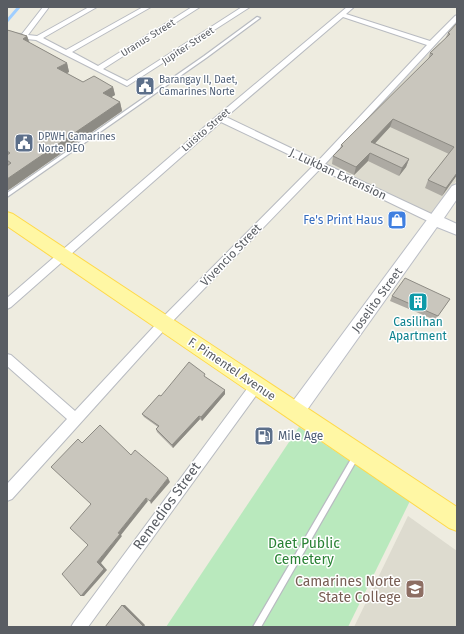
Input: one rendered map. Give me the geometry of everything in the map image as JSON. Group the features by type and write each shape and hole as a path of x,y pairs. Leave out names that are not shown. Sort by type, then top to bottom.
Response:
{"main road":[{"name":"F. Pimentel Avenue","path":"7,218 163,324 358,452 457,520"}],"street":[{"path":"24,36 46,7"},
{"path":"38,38 94,7"},
{"path":"67,52 148,7"},
{"name":"Uranus Street","path":"98,69 197,7"},
{"name":"Jupiter Street","path":"98,69 127,84 247,7"},
{"name":"Luisito Street","path":"7,304 220,118 351,7"},
{"path":"342,15 432,44"},
{"name":"Vivencio Street","path":"7,494 163,324 319,165 457,17"},
{"path":"7,35 38,38 98,69"},
{"name":"J. Lukban Extension","path":"220,118 457,230"},
{"name":"Joselito Street","path":"296,411 457,189"},
{"path":"7,359 76,419"},
{"name":"Remedios Street","path":"79,627 256,386"}],"lane":[{"path":"7,195 205,57 258,18"},
{"path":"258,627 358,452"}],"shaded area":[{"path":"439,43 457,50 457,180 432,214 324,163"},
{"name":"Camarines Norte State College","path":"408,516 457,551 457,627 354,627"}],"green space":[{"name":"Daet Public Cemetery","path":"299,427 410,501 348,627 166,627"}],"building":[{"path":"457,23 457,173 446,188 428,180 454,147 393,119 371,142 409,159 402,168 370,153 356,167 333,156 343,146 341,145 433,54 430,53 450,34 448,33"},
{"path":"7,30 27,36 23,39 67,63 57,68 83,82 94,76 113,87 103,93 120,102 7,179 7,166 11,163 7,160 7,155 10,153 7,151"},
{"name":"Casilihan Apartment","path":"405,278 450,299 438,316 392,296"},
{"path":"189,362 205,374 204,376 225,390 201,417 199,416 172,445 156,429 159,426 142,414 159,395 161,396"},
{"path":"100,425 131,455 135,450 168,478 150,501 146,498 118,533 120,534 97,562 104,569 81,596 62,574 88,545 70,528 91,504 51,467 78,439 82,443"},
{"path":"122,605 143,626 142,627 105,627"}],"waterway":[{"path":"7,21 19,7"}],"place":[{"name":"Barangay II, Daet, Camarines Norte","path":"145,86"},
{"name":"DPWH Camarines Norte DEO","path":"24,143"},
{"name":"Fe's Print Haus","path":"397,220"},
{"name":"Casilihan Apartment","path":"418,302"},
{"name":"Mile Age","path":"264,436"},
{"name":"Camarines Norte State College","path":"415,589"}]}
